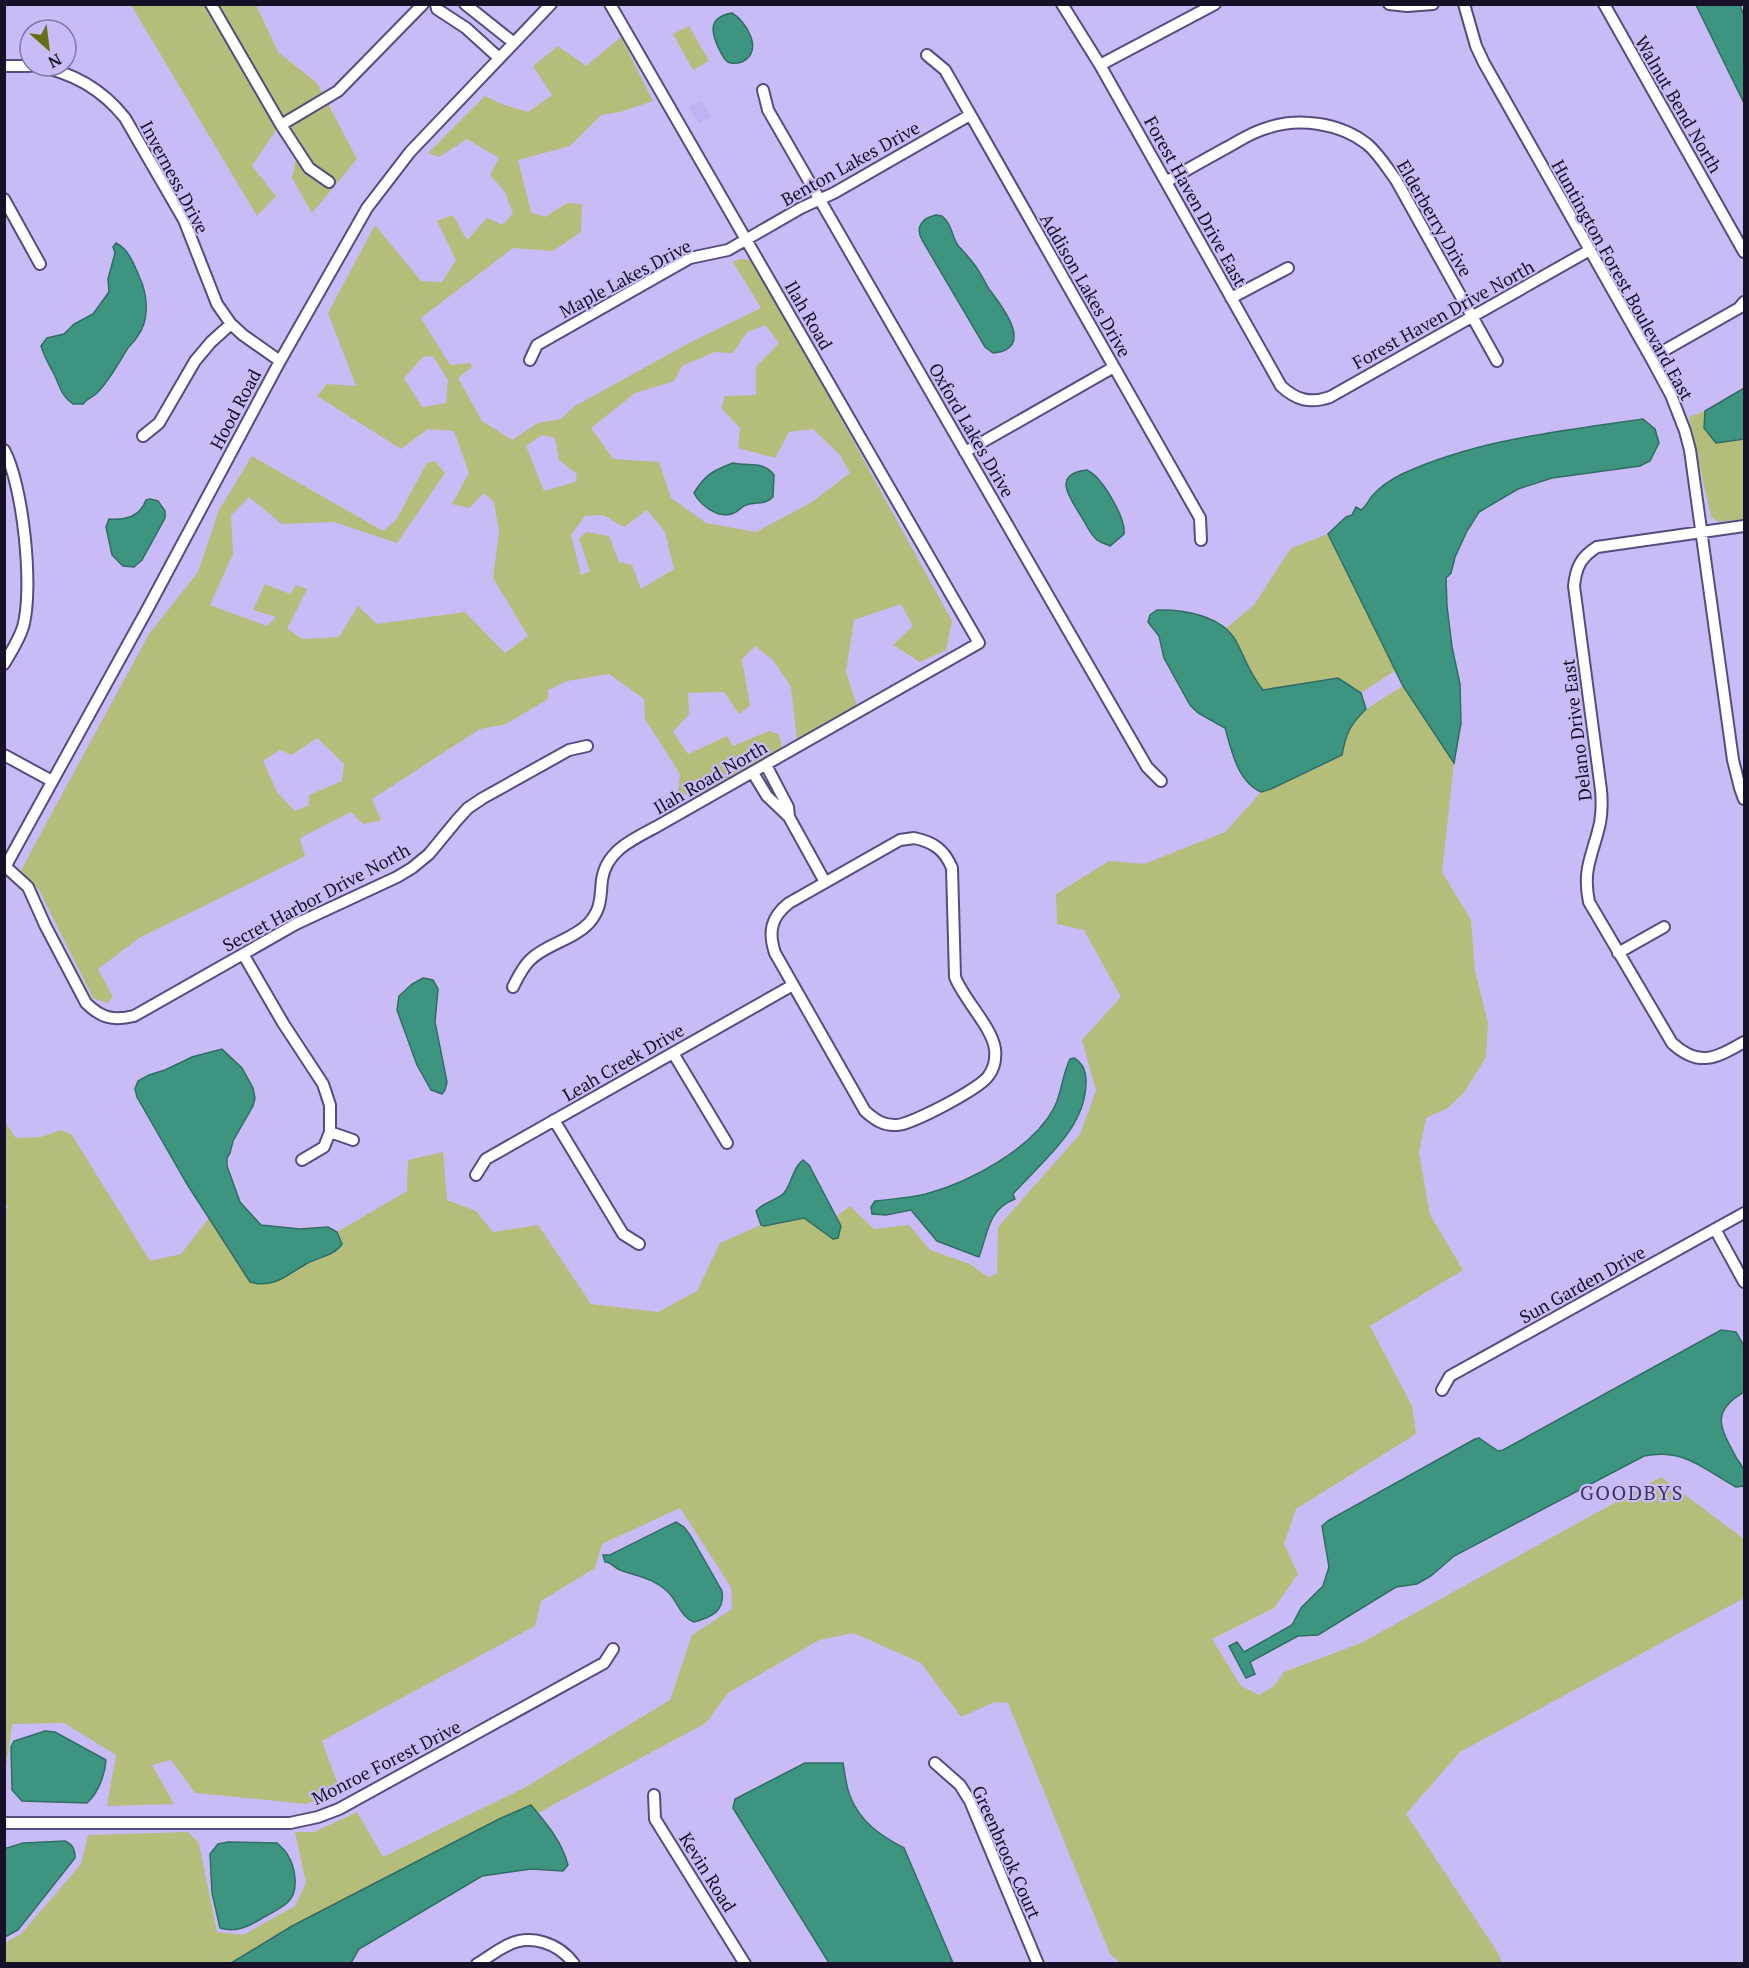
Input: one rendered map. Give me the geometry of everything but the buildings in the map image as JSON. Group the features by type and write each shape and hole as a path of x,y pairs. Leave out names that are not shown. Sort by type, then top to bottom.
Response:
{"street":[{"path":"211,4 281,125 309,168 329,182"},
{"path":"281,125 338,91 423,4"},
{"path":"436,4 437,9 466,28 499,58"},
{"path":"465,4 514,43"},
{"name":"Hood Road","path":"5,868 280,361 374,198 410,152 551,4"},
{"name":"Ilah Road","path":"610,4 979,643"},
{"name":"Forest Haven Drive East","path":"1062,4 1100,65 1281,386 1295,398 1311,401"},
{"path":"1100,65 1215,4"},
{"path":"1389,4 1407,6 1433,4"},
{"name":"Huntington Forest Boulevard East","path":"1464,4 1476,46 1484,63 1671,394 1685,431 1690,450 1739,759 1740,788 1744,799"},
{"name":"Walnut Bend North","path":"1604,4 1744,252"},
{"path":"466,28 479,14"},
{"name":"Addison Lakes Drive","path":"927,55 945,70 1200,518 1201,540"},
{"name":"Inverness Drive","path":"76,78 102,94 125,118 184,220 209,289 231,324 280,361"},
{"name":"Oxford Lakes Drive","path":"763,90 768,110 1147,767 1161,782"},
{"name":"Benton Lakes Drive","path":"746,240 970,115"},
{"name":"Elderberry Drive","path":"1166,182 1267,128 1286,123 1307,123 1348,132 1368,145 1396,180 1497,361"},
{"path":"4,199 40,264"},
{"name":"Maple Lakes Drive","path":"530,360 537,345 690,258 728,250 746,240"},
{"name":"Forest Haven Drive North","path":"1311,401 1330,397 1590,250"},
{"path":"1232,298 1288,268"},
{"path":"1651,358 1739,308 1744,302"},
{"path":"143,436 159,423 195,361 231,324"},
{"path":"965,452 1114,367"},
{"path":"4,450 16,476 20,496 28,596 20,636 4,664"},
{"path":"1702,532 1744,526"},
{"name":"Delano Drive East","path":"1702,532 1597,547 1581,561 1576,570 1574,586 1601,790 1601,820 1587,866 1586,878 1589,902 1672,1043 1688,1055 1699,1058 1720,1055 1744,1042"},
{"name":"Ilah Road North","path":"513,987 522,969 532,958 589,923 602,899 604,873 615,853 630,840 979,643"},
{"name":"Secret Harbor Drive North","path":"5,868 28,887 86,1003 96,1013 107,1018 120,1019 134,1016 296,924 397,877 429,854 468,808 569,750 586,746"},
{"path":"4,755 52,781"},
{"path":"766,765 788,807 789,817"},
{"path":"753,772 767,796 789,817 825,882"},
{"path":"914,838 928,841 939,847 947,856 952,867 955,977 959,988 990,1035 995,1049 995,1064 989,1077 979,1086 912,1121 899,1125 876,1121 865,1111 793,985 771,941 770,930 780,910 900,840 914,838"},
{"path":"1618,953 1664,927"},
{"path":"243,954 283,1023 323,1084 330,1105 330,1132 324,1147 302,1160"},
{"name":"Leah Creek Drive","path":"476,1175 486,1159 793,985"},
{"path":"673,1053 726,1143"},
{"path":"554,1120 623,1234 639,1244"},
{"path":"330,1132 353,1140"},
{"name":"Sun Garden Drive","path":"1442,1390 1450,1376 1744,1213"},
{"path":"1715,1229 1744,1282"},
{"name":"Monroe Forest Drive","path":"4,1823 290,1823 318,1817 339,1809 604,1663 613,1649"},
{"name":"Greenbrook Court","path":"935,1763 960,1785 970,1801 1038,1964"},
{"name":"Kevin Road","path":"654,1795 655,1819 745,1964"},
{"path":"477,1964 508,1944 526,1940 552,1945 564,1952 574,1964"}],"shaded area":[{"path":"131,5 256,5 278,52 317,83 357,159 312,213 292,178 300,141 278,127 252,166 276,196 257,216"},
{"path":"1696,5 1740,5 1744,16 1744,103"},
{"path":"732,13 748,30 752,44 749,57 742,62 735,63 728,62 723,57 715,41 713,29 719,17"},
{"path":"689,26 709,61 693,70 673,34"},
{"path":"621,37 653,101 620,112 601,115 570,146 518,160 531,212 545,217 567,203 582,204 581,232 553,251 513,248 421,318 450,365 470,363 472,367 458,378 482,421 512,440 538,423 561,419 575,406 691,342 761,308 733,262 740,259 754,260 952,621 946,650 920,662 893,645 913,626 901,604 854,620 846,671 857,706 797,740 791,687 773,660 755,646 742,659 750,706 739,714 724,692 688,693 689,714 673,732 688,754 727,736 733,746 769,731 779,734 783,751 696,797 678,793 680,774 645,719 644,699 609,674 567,681 548,690 548,699 506,724 480,729 372,799 381,820 363,824 351,812 300,838 305,856 139,938 98,969 113,997 107,1003 93,998 39,890 21,870 149,634 198,572 219,510 252,456 383,531 396,520 427,463 435,461 445,473 397,543 334,522 282,524 249,497 231,515 233,554 210,605 267,626 276,617 253,610 265,584 290,594 296,585 307,589 287,629 303,639 339,637 358,606 377,624 465,612 505,653 528,636 493,578 499,532 494,502 484,493 469,508 452,504 469,473 454,431 428,429 401,449 317,396 327,384 356,386 328,313 375,225 421,281 442,282 456,260 437,221 453,215 467,240 487,218 502,225 513,214 505,192 490,175 499,158 467,139 439,157 428,153 485,96 501,104 528,112 552,95 533,66 558,46 586,66","holes":["765,325 779,343 756,367 756,395 725,396 721,408 740,428 738,448 775,458 789,432 813,429 840,455 850,473 812,502 756,532 706,523 671,498 659,462 613,459 591,428 635,393 674,381 682,366 715,352 733,353 747,332","433,356 448,380 446,403 422,407 404,378 423,357","542,435 555,438 559,460 577,474 575,482 544,491 526,446","647,510 665,532 674,569 641,589 632,565 619,562 609,536 587,532 579,538 590,571 581,575 571,535 585,516 603,515 624,527","317,738 344,764 342,781 309,795 309,805 295,811 277,792 263,761 280,750 292,755"]},
{"path":"702,101 711,117 699,124 689,107"},
{"path":"942,216 948,222 957,244 975,265 1007,316 1014,335 1012,344 1006,350 993,353 985,347 922,240 919,231 921,224 927,218"},
{"path":"116,243 130,257 142,283 146,299 144,323 113,373 95,395 83,404 73,404 63,393 41,346 47,338 64,334 74,324 93,314 109,292 108,279 115,253 113,247"},
{"path":"1744,388 1744,439 1716,443 1704,428 1705,411"},
{"path":"1705,411 1704,428 1716,443 1744,439 1744,519 1719,522 1711,517 1689,417"},
{"path":"1643,419 1655,429 1659,443 1650,461 1640,466 1552,478 1518,489 1479,512 1467,531 1455,557 1451,573 1446,578 1452,647 1460,684 1461,723 1454,763 1403,686 1328,534 1346,517 1352,515 1356,507 1361,510 1386,484 1402,474 1431,462 1490,444 1551,432"},
{"path":"733,463 760,466 770,470 774,475 773,497 745,506 734,513 722,515 705,506 694,493 710,474"},
{"path":"1087,470 1106,489 1124,527 1124,534 1110,546 1092,535 1066,488 1069,476"},
{"path":"146,500 158,501 165,511 165,518 142,560 134,567 123,566 112,555 106,527 109,519 132,516 140,510"},
{"path":"1328,534 1396,670 1361,693 1337,678 1263,690 1250,674 1235,639 1225,629 1254,605 1291,548"},
{"path":"1157,610 1190,613 1222,625 1236,641 1251,672 1263,690 1338,678 1361,693 1366,709 1350,730 1342,755 1271,789 1261,792 1253,787 1241,773 1225,728 1198,713 1190,705 1164,658 1159,636 1148,622 1150,615"},
{"path":"1403,686 1454,763 1442,872 1471,920 1475,971 1488,1023 1486,1057 1465,1091 1448,1108 1426,1118 1419,1153 1430,1215 1463,1270 1370,1326 1412,1406 1416,1434 1296,1509 1284,1544 1298,1574 1274,1608 1212,1639 1241,1686 1259,1695 1274,1686 1284,1672 1361,1643 1661,1477 1744,1539 1744,1598 1460,1752 1406,1814 1498,1953 1502,1963 1121,1963 1110,1954 1008,1703 995,1702 961,1717 921,1663 854,1633 819,1640 728,1693 706,1723 538,1813 531,1806 499,1819 292,1926 231,1963 5,1963 5,1943 21,1934 81,1864 88,1835 188,1832 199,1843 217,1932 243,1935 295,1906 306,1883 295,1832 314,1832 357,1812 383,1857 524,1788 670,1700 692,1635 732,1609 731,1587 680,1508 602,1544 595,1568 541,1601 535,1626 322,1741 340,1790 307,1804 195,1793 171,1760 152,1765 174,1804 107,1806 116,1755 64,1723 12,1724 5,1774 4,1211 8,1208 4,1201 5,1122 16,1138 41,1137 61,1130 72,1135 150,1261 181,1254 209,1218 250,1282 273,1282 338,1250 341,1238 337,1232 407,1191 408,1160 443,1152 447,1200 476,1211 493,1232 538,1225 591,1304 658,1312 697,1291 720,1243 761,1225 804,1218 841,1226 837,1216 850,1206 874,1229 909,1225 930,1250 970,1264 988,1277 997,1274 998,1227 1080,1134 1096,1091 1082,1040 1121,997 1084,930 1057,924 1056,894 1109,861 1144,864 1225,832 1261,792 1341,755 1350,729 1356,720 1371,706"},
{"path":"423,978 433,980 438,989 435,1022 447,1082 442,1094 431,1090 417,1065 397,1010 399,996"},
{"path":"222,1049 242,1068 253,1088 255,1098 227,1158 227,1166 240,1202 261,1225 300,1229 328,1227 337,1232 342,1244 330,1254 266,1284 250,1282 187,1184 137,1097 135,1089 138,1081 149,1075 192,1057"},
{"path":"1074,1058 1082,1065 1086,1078 1084,1099 1079,1115 1060,1144 1013,1194 1015,1199 1006,1203 994,1215 979,1257 937,1241 911,1210 886,1215 872,1214 871,1207 875,1201 926,1194 943,1189 980,1172 1015,1150 1044,1123 1054,1108 1067,1065 1070,1059"},
{"path":"803,1160 809,1165 841,1226 838,1238 833,1239 804,1218 761,1225 756,1211 784,1193"},
{"path":"1721,1330 1736,1332 1744,1346 1744,1392 1726,1407 1721,1422 1726,1439 1743,1469 1744,1486 1736,1487 1703,1467 1682,1458 1658,1454 1644,1456 1454,1556 1431,1576 1417,1584 1396,1587 1318,1635 1298,1636 1250,1662 1255,1674 1246,1678 1229,1646 1237,1642 1244,1652 1292,1625 1301,1608 1323,1586 1329,1567 1322,1526 1329,1520 1475,1439 1479,1438 1498,1451 1503,1450"},
{"path":"676,1522 690,1535 722,1591 721,1604 716,1612 694,1622 682,1613 671,1595 661,1586 618,1569 605,1562 603,1555 610,1555"},
{"path":"45,1731 55,1732 106,1760 101,1783 87,1803 22,1801 12,1790 11,1747 14,1741"},
{"path":"805,1763 843,1763 849,1792 859,1813 879,1833 904,1848 953,1963 829,1963 733,1808 735,1799"},
{"path":"531,1805 548,1826 562,1849 568,1865 563,1871 531,1869 482,1876 359,1949 351,1963 231,1963 292,1926 499,1819"},
{"path":"65,1841 73,1848 75,1858 18,1930 5,1937 5,1847 23,1843"},
{"path":"228,1842 277,1843 290,1859 295,1878 294,1892 286,1904 248,1926 232,1930 220,1928 212,1893 210,1854 218,1844"}],"district":[{"name":"GOODBYS","path":"1632,1492"}]}
